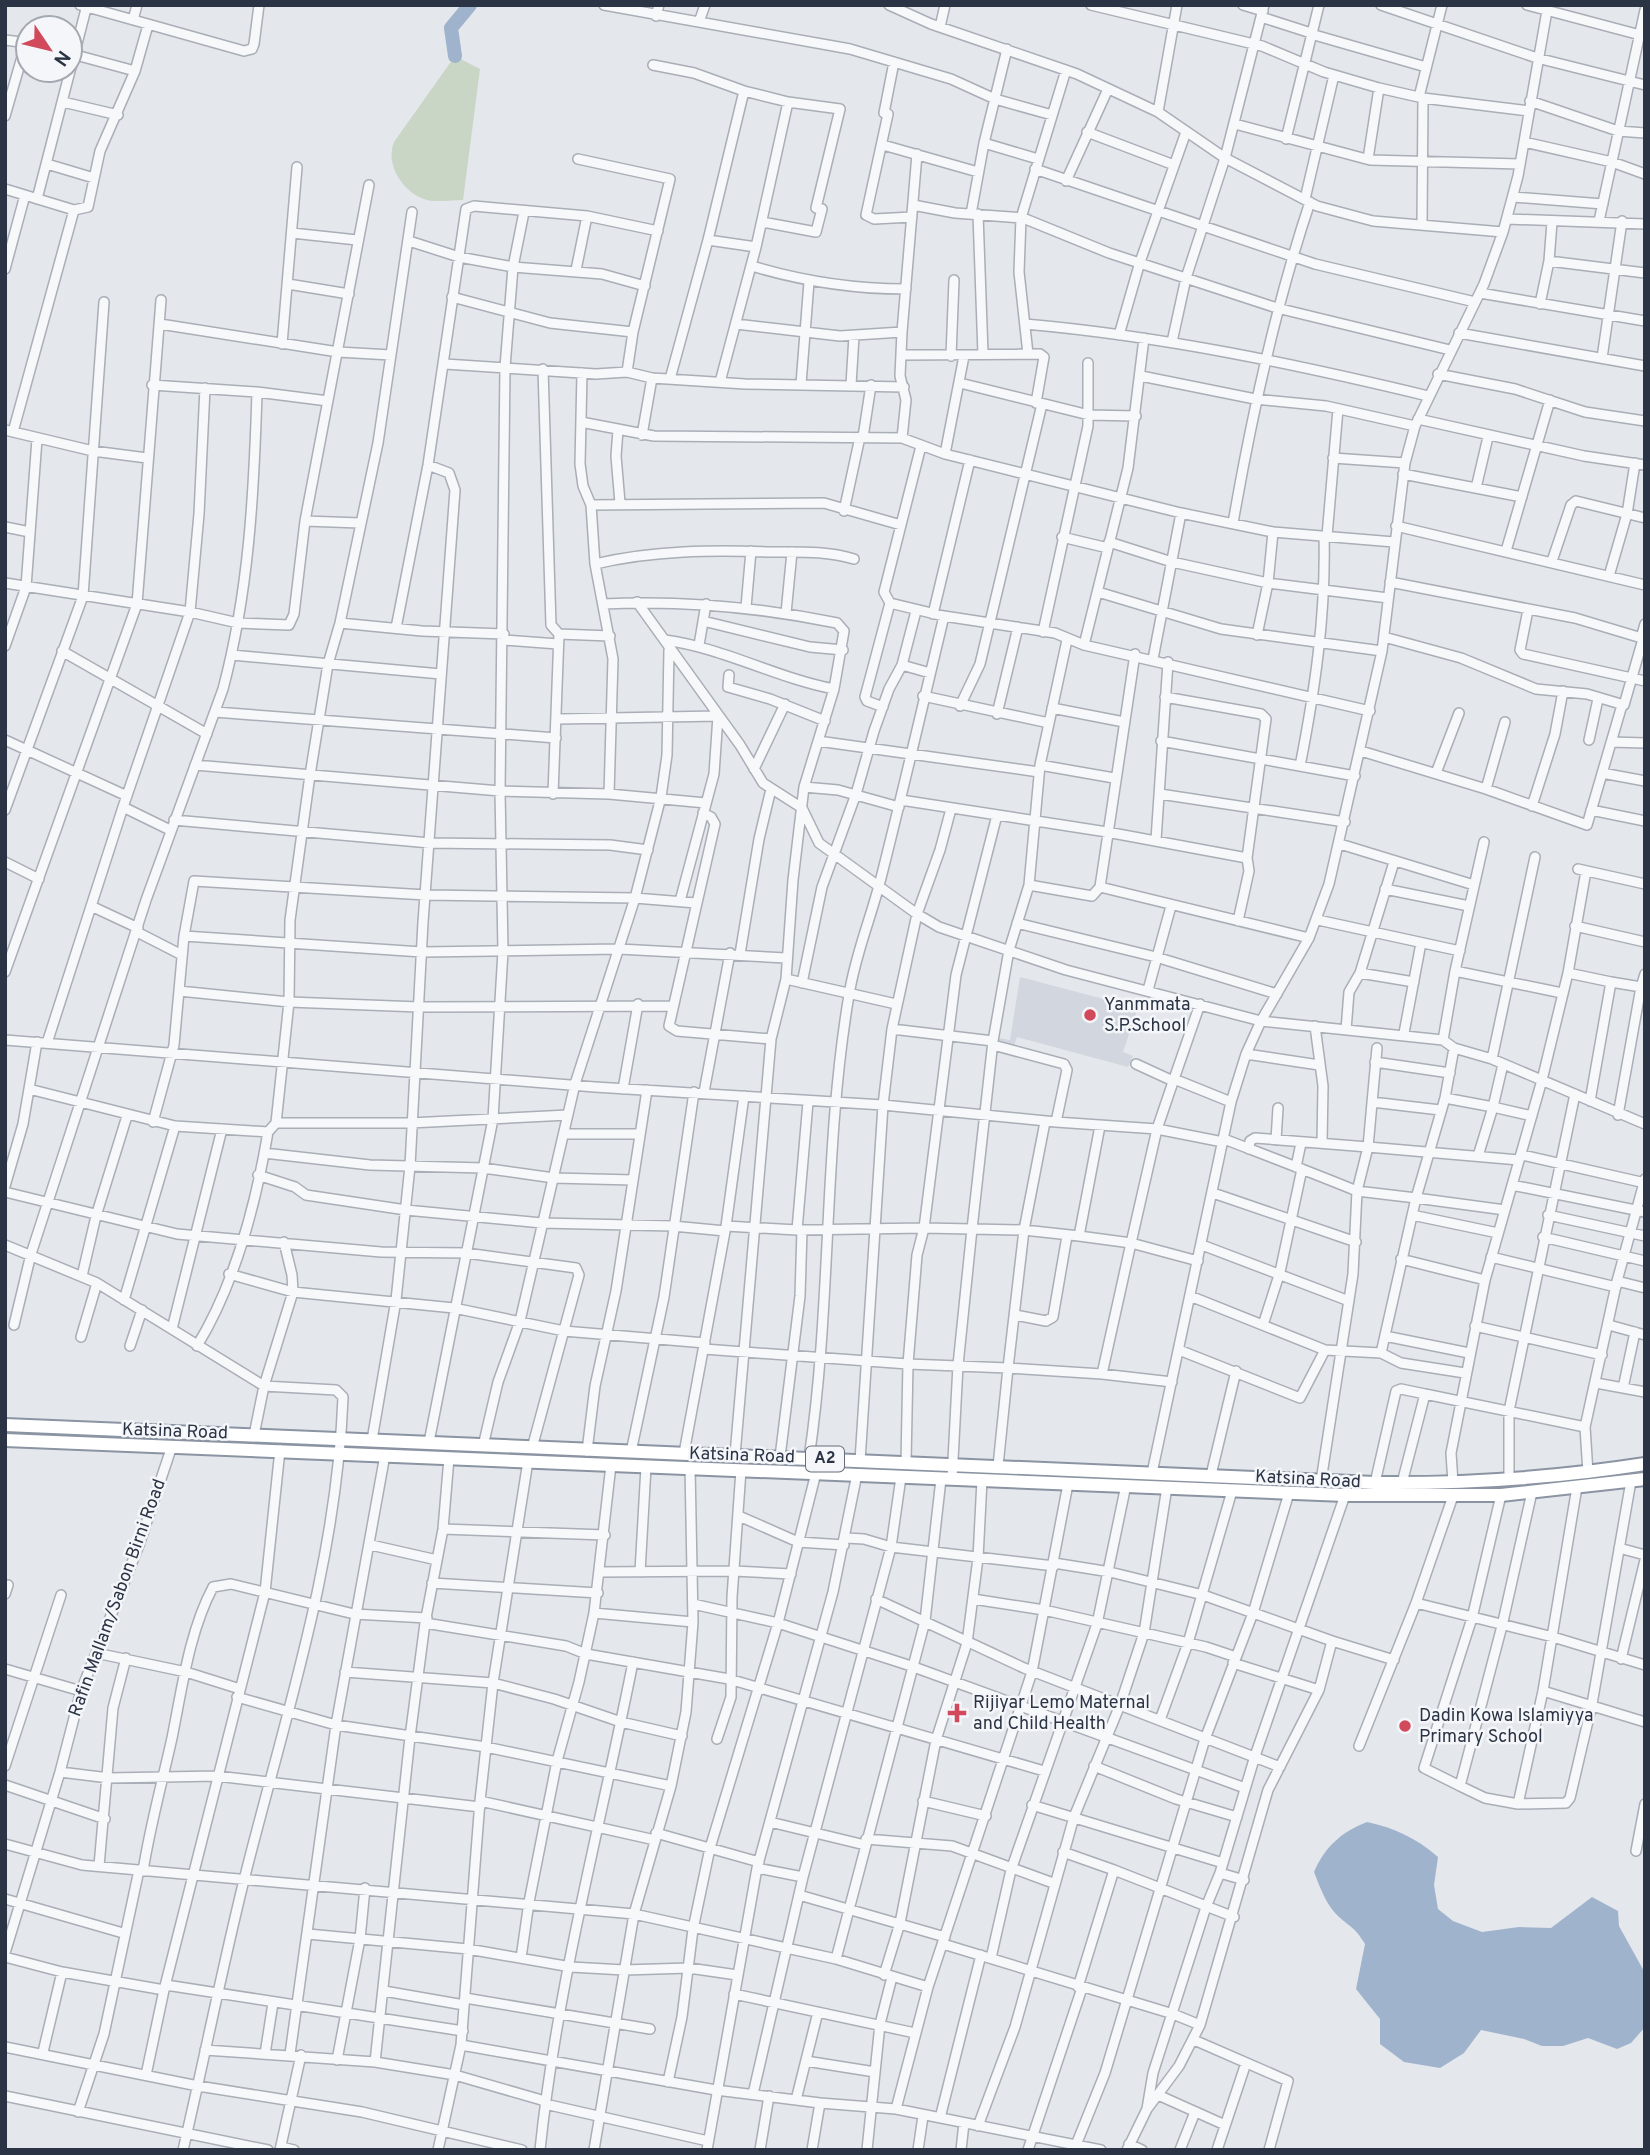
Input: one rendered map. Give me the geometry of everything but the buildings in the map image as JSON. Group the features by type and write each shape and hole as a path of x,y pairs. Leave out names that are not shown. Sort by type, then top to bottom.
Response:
{"highway":[{"name":"Katsina Road","path":"5,1425 429,1442 483,1446 611,1465 816,1473 906,1462 1402,1483 1501,1495 1645,1479"},
{"name":"Katsina Road","path":"5,1440 449,1458 587,1451 735,1455 808,1458 901,1477 1345,1495 1453,1490 1509,1480 1645,1464"}],"street":[{"path":"133,20 137,5"},
{"path":"85,6 248,51 254,44 259,5"},
{"path":"604,5 850,49 951,79 995,99 1052,114"},
{"path":"656,16 659,5"},
{"path":"699,22 705,5"},
{"path":"889,5 940,27 1066,70 1108,89 1158,112 1225,158 1308,200 1347,215 1503,232"},
{"path":"940,27 945,5"},
{"path":"1091,5 1253,44 1334,75 1421,98 1528,111"},
{"path":"1158,112 1177,5"},
{"path":"1243,5 1263,11 1311,34 1426,67"},
{"path":"1286,139 1319,5"},
{"path":"1381,5 1537,58 1645,85"},
{"path":"1422,225 1421,98 1442,5"},
{"path":"1527,5 1547,8 1643,36"},
{"path":"1152,1472 1231,1102 1246,1054 1261,1021 1318,920 1340,844 1382,651 1405,463 1428,396 1480,293 1503,232 1520,164 1547,8"},
{"path":"1600,221 1618,131 1643,36 1645,10"},
{"path":"1172,342 1186,278 1235,124 1263,11"},
{"path":"5,189 74,211 88,207 100,151 118,116 148,25"},
{"path":"983,354 974,214 978,172 1007,49"},
{"path":"84,57 135,71"},
{"path":"894,62 883,145 866,215 874,219 912,217"},
{"path":"653,65 694,73 744,91 788,102 840,109 816,208 822,209 816,232 762,222"},
{"path":"1028,354 1019,272 1021,218 1066,70"},
{"path":"1233,523 1255,399 1277,308 1308,200 1334,75"},
{"path":"5,116 14,81"},
{"path":"37,199 67,84"},
{"path":"1368,159 1380,88"},
{"path":"1066,181 1108,89"},
{"path":"670,379 708,240 744,91"},
{"path":"1530,101 1618,131 1645,132"},
{"path":"63,102 118,116"},
{"path":"720,382 762,222 788,102"},
{"path":"1235,124 1368,159 1520,164"},
{"path":"1087,132 1174,164"},
{"path":"1119,335 1140,262 1186,132"},
{"path":"1524,142 1612,162 1645,174"},
{"path":"984,143 1037,164 1066,181 1328,268 1475,302"},
{"path":"883,145 978,172"},
{"path":"902,438 902,332 917,155"},
{"path":"578,159 670,179 633,332 627,372"},
{"path":"47,164 94,178"},
{"path":"282,344 296,167"},
{"path":"5,583 190,612 238,623 285,626 292,621 305,521 369,184"},
{"path":"5,269 25,195"},
{"path":"1513,197 1603,204"},
{"path":"913,205 1021,218 1277,308 1450,350"},
{"path":"396,628 445,365 452,297 466,209 474,206 587,216 658,231"},
{"path":"74,211 9,431 93,452 148,458"},
{"path":"197,1346 214,1315 229,1274 268,1132 276,1123 289,1002 290,919 305,830 310,775 328,664 340,623 378,443 412,212"},
{"path":"429,1442 493,1119 503,951 500,791 504,637 505,367 513,267 524,212"},
{"path":"576,270 587,216"},
{"path":"1507,219 1552,222 1622,221 1645,224"},
{"path":"1602,358 1606,316 1622,221"},
{"path":"1540,304 1549,261 1552,222"},
{"path":"292,233 358,240"},
{"path":"708,240 755,247"},
{"path":"409,241 459,257 513,267 576,270 645,286"},
{"path":"1549,261 1615,267 1645,273"},
{"path":"751,266 809,282 873,289 906,289"},
{"path":"951,356 954,280"},
{"path":"801,384 809,282"},
{"path":"288,284 349,294"},
{"path":"1480,293 1645,321"},
{"path":"452,297 550,323 633,332"},
{"path":"5,972 137,604 152,385 161,300"},
{"path":"5,810 83,596 104,302"},
{"path":"160,324 338,352 391,355"},
{"path":"736,324 854,336 902,332"},
{"path":"1025,324 1172,342 1428,396"},
{"path":"1459,333 1645,366"},
{"path":"851,385 854,336"},
{"path":"1084,645 1120,500 1136,416 1144,338"},
{"path":"901,355 1044,356 1039,403 980,664 960,706"},
{"path":"945,454 964,356"},
{"path":"1043,632 1089,415 1087,363"},
{"path":"445,365 583,373 627,372 652,378 720,382 904,387"},
{"path":"543,369 551,625 558,639 553,794"},
{"path":"583,373 583,486 591,505 595,564 610,636 612,718 609,794"},
{"path":"1438,374 1515,389 1585,412 1645,421"},
{"path":"1141,376 1255,399 1417,422 1538,447 1640,464 1609,576"},
{"path":"642,435 652,378"},
{"path":"960,383 1089,415 1136,416"},
{"path":"152,385 257,392 328,401"},
{"path":"844,511 871,385"},
{"path":"5,1186 17,1149 42,1043 92,906 190,612 199,514 205,388"},
{"path":"14,1325 31,1254 98,1045 170,830 215,712 232,655 254,513 257,392"},
{"path":"1506,551 1550,400"},
{"path":"1300,766 1314,700 1326,588 1325,536 1338,409"},
{"path":"581,422 642,435 902,438 945,454 1120,500 1181,513 1273,532 1394,542"},
{"path":"618,430 616,456 620,503"},
{"path":"1476,488 1488,437"},
{"path":"5,646 26,587 37,439"},
{"path":"883,707 867,701 865,696 890,603 884,592 921,446"},
{"path":"1333,458 1405,463"},
{"path":"933,614 970,460"},
{"path":"372,1440 396,1300 410,1166 413,1071 455,490 449,473 428,465"},
{"path":"1403,474 1522,497"},
{"path":"1552,561 1573,502 1579,500 1645,518"},
{"path":"591,505 824,503 844,511 901,524"},
{"path":"1153,659 1181,513"},
{"path":"305,521 360,523"},
{"path":"1396,526 1645,585"},
{"path":"5,527 30,532"},
{"path":"1257,635 1268,583 1273,532"},
{"path":"1062,537 1109,545 1268,583 1326,588 1388,598"},
{"path":"595,564 636,554 751,551 824,553 854,559"},
{"path":"746,607 751,551"},
{"path":"786,613 792,552"},
{"path":"1390,582 1575,618 1643,639"},
{"path":"1098,592 1162,613 1257,635 1382,651"},
{"path":"603,604 637,602 746,607 841,626 844,631 843,650 834,689 804,787 786,979 771,1039 735,1455"},
{"path":"637,602 754,769 771,789 802,808 815,838 879,887 939,927 1066,970 1261,1021 1404,1033 1443,1040 1454,1048 1492,1059 1618,1115 1645,1124"},
{"path":"890,603 916,611 1043,632 1084,645 1135,654 1314,700 1370,711"},
{"path":"699,645 706,604"},
{"path":"1528,610 1520,650 1523,654 1645,681"},
{"path":"802,983 822,887 856,794 868,748 902,665 916,611"},
{"path":"808,1458 820,1358 836,1103 849,993 860,942 879,887 944,616"},
{"path":"703,621 761,633 803,646 843,650"},
{"path":"340,623 504,637 558,639 610,636"},
{"path":"1362,751 1486,789 1587,825 1643,639 1645,624"},
{"path":"997,714 1018,627"},
{"path":"1384,637 1461,658 1521,684 1622,705"},
{"path":"836,1959 925,1620 932,1552 946,1479 952,1465 958,1365 993,1043 1009,950 1029,886 1040,768 1068,640"},
{"path":"667,644 699,645 813,685 834,689"},
{"path":"483,1446 498,1382 520,1321 575,1084 635,898 661,797 667,755 667,644"},
{"path":"62,651 207,734"},
{"path":"1029,886 1092,896 1100,887 1114,778 1135,654"},
{"path":"232,655 441,674"},
{"path":"1156,840 1168,663"},
{"path":"902,665 930,673"},
{"path":"729,675 728,687 785,704 825,721"},
{"path":"1532,806 1555,734 1563,691"},
{"path":"923,696 1049,723"},
{"path":"1165,697 1264,716 1261,760 1252,808 1247,858 1249,871 1238,921"},
{"path":"1590,740 1598,699"},
{"path":"754,769 785,704"},
{"path":"1052,708 1124,722"},
{"path":"215,712 556,738"},
{"path":"1436,773 1459,713"},
{"path":"557,719 718,716"},
{"path":"680,901 714,774 718,716"},
{"path":"1486,789 1505,722"},
{"path":"5,740 76,775 127,796"},
{"path":"818,741 1114,778"},
{"path":"1161,741 1355,776"},
{"path":"1611,742 1645,743"},
{"path":"195,765 500,791 661,797 706,803"},
{"path":"1602,773 1645,781"},
{"path":"804,787 900,803 1035,820 1247,858"},
{"path":"631,1452 664,1297 673,1226 699,1092 735,953 771,789"},
{"path":"1160,794 1345,822"},
{"path":"123,807 170,830"},
{"path":"205,2050 375,2062 455,2075 545,2103 708,2145 743,1937 758,1865 845,1542 858,1467 877,1228 883,1105 892,1029 917,914 951,809"},
{"path":"1591,810 1645,821"},
{"path":"703,813 711,817 715,824 668,1022 673,1030 771,1039"},
{"path":"906,1462 908,1364 918,1255 924,1228 947,1034 966,936 997,815"},
{"path":"174,820 430,843 501,846 610,845 648,850"},
{"path":"1443,1040 1455,971 1484,842"},
{"path":"1340,844 1474,885"},
{"path":"1492,1059 1535,857"},
{"path":"5,862 39,879"},
{"path":"1346,1030 1349,992 1360,973 1394,862"},
{"path":"1359,1746 1416,1603 1453,1490 1451,1453 1459,1401 1485,1280 1542,1080 1568,973 1582,870 1645,884"},
{"path":"153,1122 172,1053 184,936 194,881 426,895 635,898 696,903"},
{"path":"1100,887 1309,938"},
{"path":"1385,889 1469,906"},
{"path":"92,906 182,955"},
{"path":"1148,990 1171,906"},
{"path":"1318,920 1460,951"},
{"path":"1017,923 1156,957 1277,994"},
{"path":"1575,926 1645,942"},
{"path":"184,936 422,952 619,949 735,953 786,958"},
{"path":"1404,1033 1421,943"},
{"path":"1455,971 1562,993"},
{"path":"1360,973 1414,982"},
{"path":"1568,973 1642,987"},
{"path":"1618,1115 1645,974"},
{"path":"786,979 896,1004"},
{"path":"1590,1101 1611,982"},
{"path":"179,991 289,1002 419,1007 603,1004 671,1006"},
{"path":"623,1089 638,1004"},
{"path":"1102,1374 1157,1129 1200,1004"},
{"path":"1315,1026 1322,1143"},
{"path":"892,1029 947,1034 993,1043 1064,1064 1067,1070 1056,1122"},
{"path":"5,1040 98,1045 623,1089 883,1105 1045,1122 1157,1129 1224,1140 1357,1191 1504,1210"},
{"path":"1321,1480 1349,1301 1356,1242 1357,1191 1368,1147 1377,1048"},
{"path":"1381,1353 1416,1198 1445,1098 1454,1048"},
{"path":"1246,1054 1319,1065"},
{"path":"1375,1062 1450,1073"},
{"path":"1136,1064 1231,1102"},
{"path":"1478,1156 1503,1064"},
{"path":"29,1089 175,1126 268,1132"},
{"path":"587,1451 596,1386 627,1227 647,1090"},
{"path":"1509,1480 1509,1411 1536,1269 1575,1094"},
{"path":"684,1454 726,1228 744,1096"},
{"path":"1445,1098 1532,1116"},
{"path":"780,1457 800,1296 800,1230 807,1101"},
{"path":"1372,1102 1440,1110"},
{"path":"1276,1140 1278,1108"},
{"path":"276,1123 410,1123 568,1115"},
{"path":"82,1276 96,1216 127,1116"},
{"path":"998,1466 1024,1230 1045,1122"},
{"path":"124,1300 175,1126"},
{"path":"1079,1236 1100,1126"},
{"path":"172,1329 222,1129"},
{"path":"564,1134 640,1133"},
{"path":"1249,1149 1252,1139 1521,1157 1559,1161 1644,1182 1641,1211 1623,1256 1597,1383 1585,1427 1588,1472"},
{"path":"1263,1325 1280,1272 1291,1218 1301,1143"},
{"path":"264,1153 370,1165 483,1168 554,1178 633,1180"},
{"path":"258,1175 295,1188 306,1195 406,1210 542,1223 800,1230 1024,1230 1131,1243 1198,1261"},
{"path":"1512,1185 1641,1211"},
{"path":"5,1192 48,1205 194,1236 401,1252 466,1254 576,1268 579,1272 530,1455 517,1530 493,1683 480,1804 463,2031 438,2150"},
{"path":"1213,1193 1356,1242"},
{"path":"1412,1214 1498,1233"},
{"path":"1548,1215 1645,1237"},
{"path":"1015,1315 1046,1321 1053,1317 1067,1236"},
{"path":"1543,1237 1645,1261"},
{"path":"254,1435 264,1386 293,1292 284,1242"},
{"path":"5,1245 97,1283 264,1386 341,1392 342,1439 317,1604 245,1878 183,2150"},
{"path":"1202,1245 1280,1272 1349,1301"},
{"path":"1491,1257 1536,1269 1645,1288"},
{"path":"1401,1259 1485,1280"},
{"path":"229,1274 293,1292 396,1300 454,1308 564,1331 654,1339 744,1352 866,1362 1102,1374 1172,1382"},
{"path":"81,1337 97,1283"},
{"path":"1190,1296 1325,1350 1381,1353 1401,1363 1465,1373"},
{"path":"130,1346 142,1310"},
{"path":"1475,1325 1602,1355"},
{"path":"1609,1325 1640,1333 1623,1388"},
{"path":"1385,1336 1469,1353"},
{"path":"1180,1350 1300,1398 1325,1350"},
{"path":"1211,1475 1236,1371"},
{"path":"1597,1383 1645,1392"},
{"path":"1375,1483 1396,1391 1401,1389 1585,1427"},
{"path":"1402,1483 1425,1394"},
{"name":"Rafin Mallam/Sabon Birni Road","path":"5,1955 34,1853 61,1772 81,1691 139,1545 173,1446"},
{"path":"146,2075 165,1987 265,1592 280,1450"},
{"path":"290,2054 336,1725 354,1614 371,1545 385,1455"},
{"path":"375,2062 410,1737 432,1583 443,1529 449,1458"},
{"path":"521,1958 529,1902 557,1761 586,1654 598,1593 611,1465"},
{"path":"640,1572 646,1466"},
{"path":"594,2150 634,1914 671,1786 682,1735 693,1604 690,1572 690,1467"},
{"path":"717,1740 731,1697 729,1679 741,1470"},
{"path":"668,2082 689,1968 693,1928 710,1849 778,1623 816,1473"},
{"path":"753,2094 803,1877 891,1547 901,1477"},
{"path":"867,2150 880,2024 914,1840 936,1741 967,1643 978,1558 982,1480"},
{"path":"1501,1495 1472,1618 1424,1768 1485,1798 1518,1804 1566,1803 1570,1798 1592,1704 1631,1480"},
{"path":"896,2109 928,1987 1006,1758 1032,1672 1068,1484"},
{"path":"940,2118 1011,1870 1044,1771 1077,1688 1097,1624 1110,1572 1126,1485"},
{"path":"978,2126 1015,2027 1074,1817 1120,1705 1144,1633 1155,1582 1167,1487"},
{"path":"1518,1804 1543,1691 1577,1487"},
{"path":"1160,1720 1188,1643 1233,1491"},
{"path":"1460,1786 1502,1626 1532,1492"},
{"path":"1075,2147 1105,2073 1198,1770 1205,1739 1252,1613 1289,1493"},
{"path":"1147,2109 1153,2073 1206,1907 1222,1868 1255,1756 1301,1630 1345,1495"},
{"path":"739,1516 798,1542 845,1542 864,1539 891,1547 1110,1572 1203,1595 1394,1660"},
{"path":"443,1529 605,1535"},
{"path":"371,1545 437,1560"},
{"path":"1619,1548 1645,1557 1621,1659"},
{"path":"600,1572 734,1571 791,1574"},
{"path":"78,2112 95,2063 116,1980 123,1933 141,1870 186,1672 213,1587 223,1583 354,1614 426,1621 501,1637 566,1646 586,1654 729,1679 895,1730 1006,1758 1044,1771"},
{"path":"432,1583 598,1593"},
{"path":"5,1766 61,1595"},
{"path":"876,1599 1032,1672 1280,1766"},
{"path":"973,1599 1044,1610 1188,1643 1319,1690"},
{"path":"1416,1603 1553,1637 1645,1665"},
{"path":"693,1604 778,1623 911,1666 954,1684 1106,1736 1245,1788"},
{"path":"594,1613 692,1622"},
{"path":"1142,2150 1128,2147 1147,2109 1194,2040 1234,1917 1268,1790 1319,1690 1332,1641"},
{"path":"96,1653 186,1672 239,1693 336,1725 486,1748 671,1786"},
{"path":"99,1866 106,1819 113,1708 125,1658"},
{"path":"540,2150 545,2103 580,1908 633,1661"},
{"path":"5,1669 81,1691"},
{"path":"345,1672 493,1683 621,1722 682,1735"},
{"path":"1543,1691 1645,1722"},
{"path":"1094,1766 1187,1802 1237,1817"},
{"path":"61,1772 109,1778 218,1776 405,1799 480,1804 710,1849 803,1877"},
{"path":"5,1785 106,1819"},
{"path":"923,1801 986,1816"},
{"path":"1636,1851 1645,1804"},
{"path":"1032,1805 1173,1846 1244,1880"},
{"path":"770,1822 866,1842 914,1840 974,1852 1011,1870 1054,1883"},
{"path":"5,1844 34,1853 99,1866 195,1872 313,1886 395,1890 634,1914 788,1947 928,1987"},
{"path":"1063,1852 1234,1917"},
{"path":"1028,2150 1080,1988 1114,1870"},
{"path":"337,2060 360,1938 365,1888"},
{"path":"799,1895 900,1923 986,1957 1200,2025"},
{"path":"5,1899 123,1933"},
{"path":"308,1934 468,1949 570,1967 624,1970 689,1968 737,1975"},
{"path":"5,1955 62,1972 463,2031"},
{"path":"43,2053 62,1972"},
{"path":"384,1991 650,2029"},
{"path":"734,1994 915,2033"},
{"path":"265,2054 273,2003"},
{"path":"796,2100 818,2012"},
{"path":"1194,2040 1289,2084 1269,2150"},
{"path":"461,2045 716,2090 820,2104 896,2109 1034,2135 1075,2147 1101,2150"},
{"path":"5,2047 95,2063 198,2086 362,2112 441,2133 522,2150"},
{"path":"294,2150 281,2148 301,2055"},
{"path":"806,2062 875,2072"},
{"path":"1217,2150 1246,2063"},
{"path":"1158,2095 1225,2125"},
{"path":"5,2096 268,2150"},
{"path":"760,2150 769,2096"},
{"path":"812,2150 820,2104"},
{"path":"1180,2150 1195,2112"},
{"path":"918,2150 923,2116"},
{"path":"961,2150 964,2123"}],"shaded area":[{"path":"1020,977 1138,1008 1123,1052 1133,1056 1128,1067 1017,1037 1014,1046 998,1043 998,1038 1010,1040"}],"green space":[{"path":"455,56 480,69 463,200 428,200 416,195 402,183 394,168 392,150 394,142"}],"water":[{"path":"1367,1822 1405,1835 1438,1857 1434,1885 1438,1909 1453,1921 1482,1932 1519,1927 1551,1928 1592,1897 1618,1911 1619,1926 1645,1973 1645,2027 1631,2043 1617,2049 1588,2038 1563,2046 1542,2046 1524,2039 1481,2030 1464,2053 1440,2068 1404,2062 1380,2044 1380,2019 1356,1989 1365,1944 1330,1907 1314,1872 1335,1841"}],"waterway":[{"path":"455,56 451,28 470,5"}],"place":[{"name":"Yanmmata S.P.School","path":"1090,1015"},
{"name":"Rijiyar Lemo Maternal and Child Health","path":"957,1713"},
{"name":"Dadin Kowa Islamiyya Primary School","path":"1405,1726"}]}
